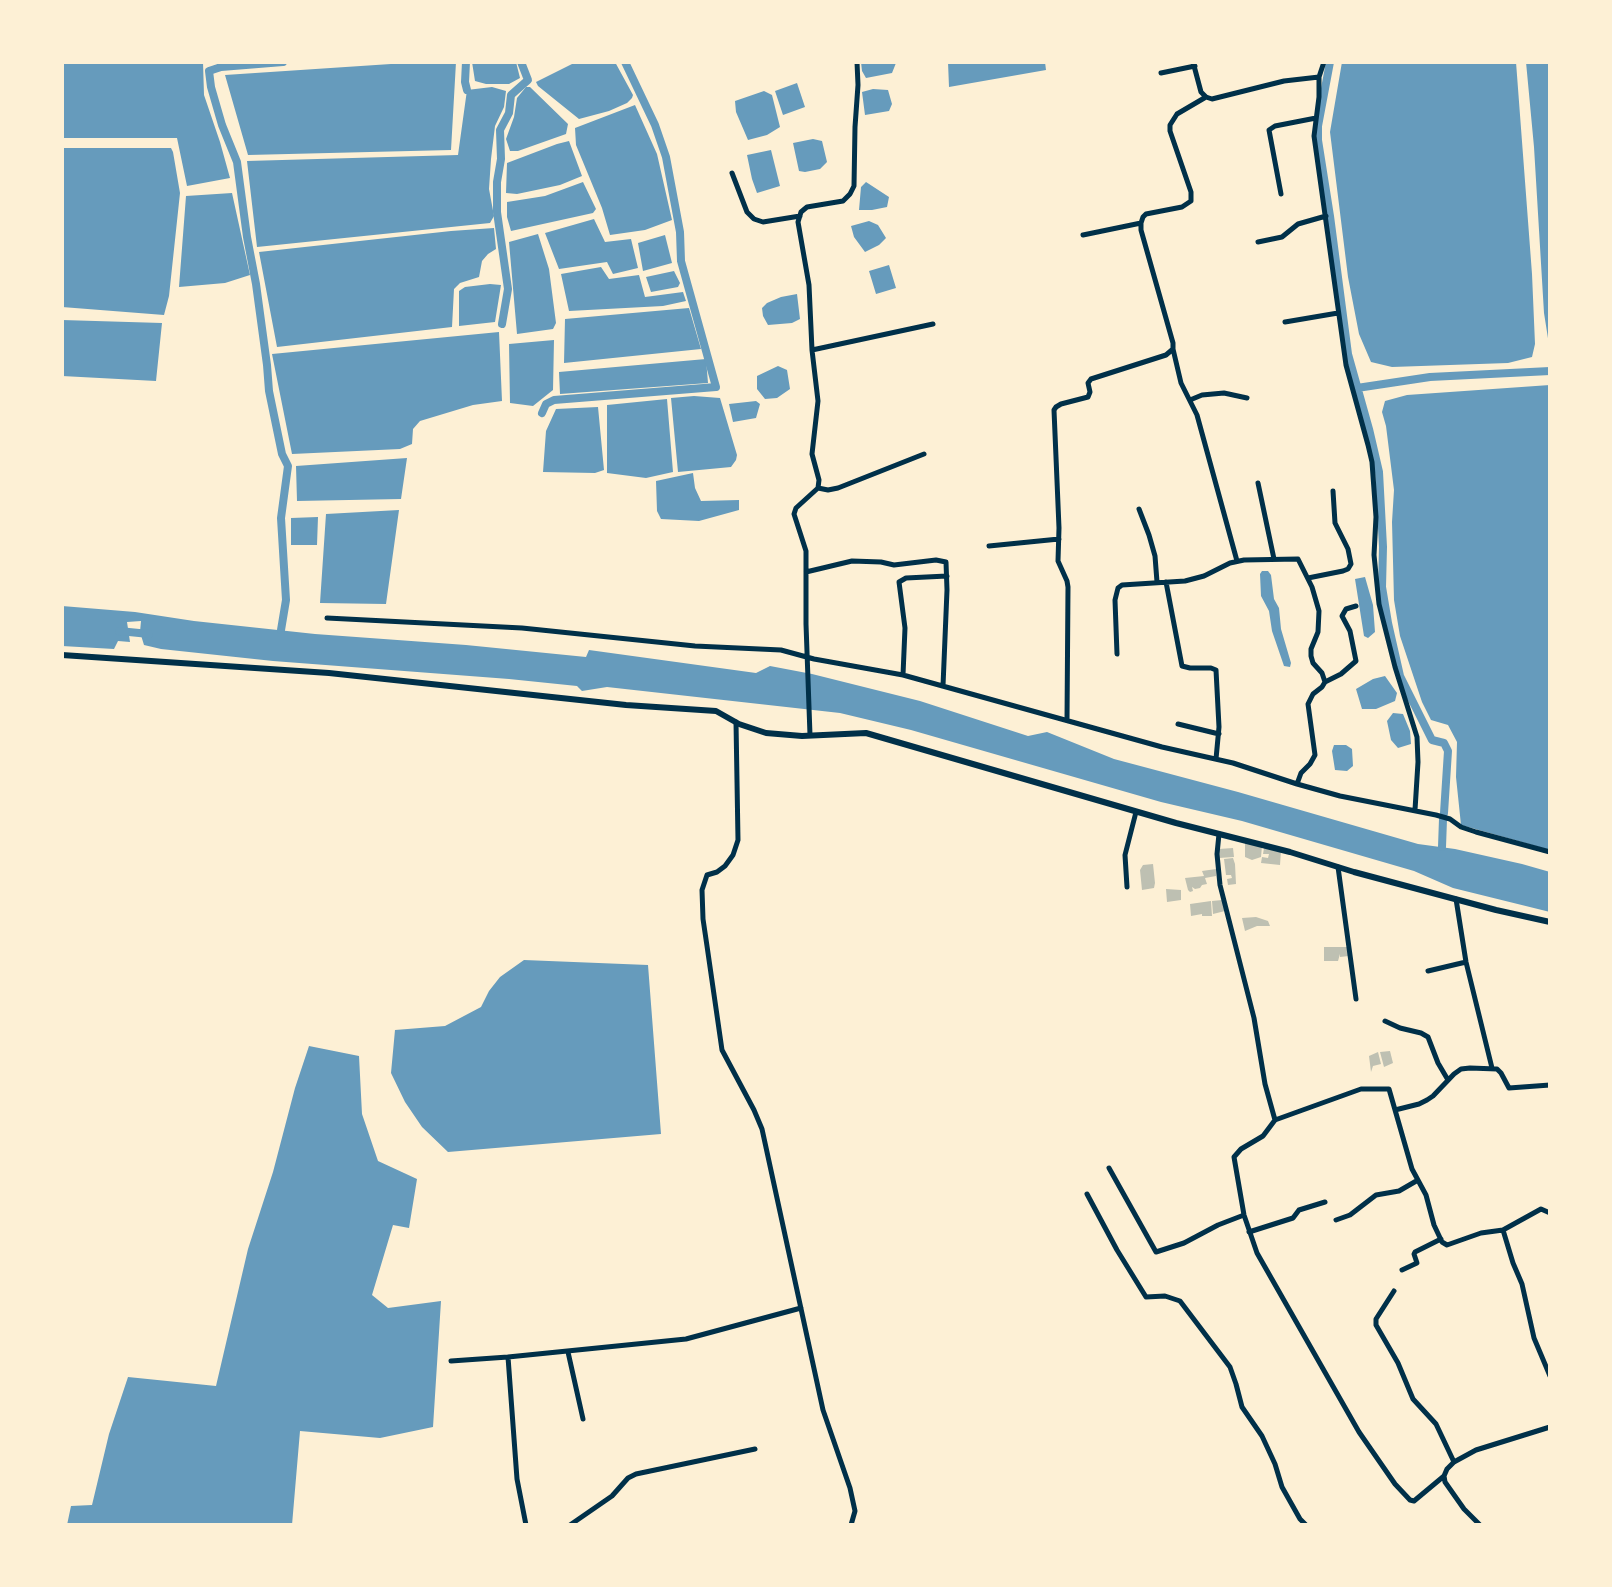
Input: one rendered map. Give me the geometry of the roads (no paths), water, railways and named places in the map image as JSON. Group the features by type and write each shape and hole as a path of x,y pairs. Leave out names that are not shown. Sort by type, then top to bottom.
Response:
{"street":[{"path":"810,735 804,541 794,514 796,508 818,488 812,454 818,401 809,285 798,222 801,212 807,207 843,201 854,186 857,62"},
{"path":"1324,62 1319,77 1314,136 1346,365 1372,462 1376,517 1374,555 1379,604 1417,737 1415,810"},
{"path":"1161,73 1194,64 1201,92 1212,99 1284,81 1319,77"},
{"path":"1206,97 1177,114 1170,125 1191,201 1182,207 1146,214 1141,230 1181,383 1197,415 1237,561"},
{"path":"1281,194 1269,130 1316,118"},
{"path":"732,173 747,212 754,219 763,222 800,216"},
{"path":"1258,242 1282,237 1298,224 1326,216"},
{"path":"1083,235 1141,223"},
{"path":"1285,322 1338,313"},
{"path":"812,350 933,324"},
{"path":"1067,720 1068,587 1058,561 1053,418 1056,407 1088,397 1091,379 1166,355 1173,349"},
{"path":"1190,400 1202,395 1224,393 1247,398"},
{"path":"818,488 838,488 924,454"},
{"path":"1258,483 1274,559"},
{"path":"1308,578 1343,571 1351,564 1348,549 1335,523 1333,491"},
{"path":"1139,509 1155,556 1157,582"},
{"path":"989,546 1059,539"},
{"path":"1117,654 1115,600 1118,588 1130,583 1185,581 1237,561 1298,559 1316,599 1320,620 1311,656 1325,682"},
{"path":"806,572 852,561 894,565 936,560 946,562 943,686"},
{"path":"903,675 905,628 899,582 906,578 947,576"},
{"path":"1166,582 1182,666 1216,670 1219,734 1216,759"},
{"path":"1297,784 1301,773 1315,755 1308,704 1325,682 1356,661 1350,631 1342,616 1346,609 1356,606"},
{"path":"327,618 522,628 695,646 781,650 903,675 1264,772 1340,796 1450,819 1476,832 1550,852"},
{"path":"62,655 329,673 626,705 716,711 766,733 866,733 1136,812 1550,922"},
{"path":"736,722 738,840 725,866 707,875 702,890 703,919 722,1050 762,1129 823,1410 850,1488 855,1511 851,1525"},
{"path":"1178,724 1219,734"},
{"path":"1127,887 1125,855 1136,812"},
{"path":"1219,834 1220,885 1254,1018 1265,1084 1275,1120"},
{"path":"1338,867 1356,999"},
{"path":"1456,899 1466,962 1492,1068"},
{"path":"1428,971 1466,962"},
{"path":"1385,1021 1428,1037 1448,1080"},
{"path":"1395,1110 1427,1100 1461,1069 1492,1068 1499,1071 1509,1088 1550,1085"},
{"path":"1550,1213 1541,1209 1503,1230 1445,1244 1434,1225 1426,1195 1409,1160 1389,1089 1361,1089 1275,1120 1263,1136 1234,1157 1244,1215 1257,1253 1359,1432 1410,1500 1414,1501 1444,1476 1454,1462 1476,1450 1550,1427"},
{"path":"1109,1168 1156,1252 1184,1243 1244,1215"},
{"path":"1336,1220 1350,1215 1376,1195 1399,1191 1418,1180"},
{"path":"1087,1194 1146,1297 1165,1296 1180,1301 1230,1367 1242,1407 1262,1436 1282,1487 1306,1525"},
{"path":"1249,1232 1293,1218 1299,1210 1325,1202"},
{"path":"1503,1230 1522,1284 1534,1338 1550,1376"},
{"path":"1402,1270 1417,1263 1415,1252 1441,1239"},
{"path":"1394,1291 1375,1323 1398,1363 1413,1399 1436,1424 1454,1462"},
{"path":"451,1361 686,1339 801,1308"},
{"path":"568,1352 583,1419"},
{"path":"508,1357 516,1468 526,1525"},
{"path":"570,1525 612,1496 628,1478 636,1474 755,1449"},
{"path":"1444,1476 1464,1509 1480,1525"}],"water":[{"path":"62,62 203,62 204,95 230,178 187,186 177,138 62,138"},
{"path":"456,62 451,150 248,155 225,75"},
{"path":"472,62 516,62 520,78 509,84 475,81"},
{"path":"576,62 615,62 632,98 609,111 579,119 536,82"},
{"path":"861,62 896,63 892,73 866,78"},
{"path":"948,62 1045,62 1046,70 949,87"},
{"path":"1342,62 1516,62 1532,274 1535,344 1532,357 1508,363 1392,367 1371,362 1359,334 1348,277 1330,132"},
{"path":"1526,62 1550,62 1550,351 1544,313"},
{"path":"797,83 805,107 783,115 775,91"},
{"path":"492,87 506,91 504,107 495,126 491,159 489,189 494,216 490,223 257,247 247,161 458,155 467,90"},
{"path":"526,87 530,87 568,124 566,134 510,151 506,139 517,98"},
{"path":"888,90 892,104 889,111 865,115 862,92"},
{"path":"764,91 772,95 780,127 767,135 748,140 736,112 735,101"},
{"path":"635,105 657,154 672,220 645,230 610,235 576,145 575,128"},
{"path":"813,139 822,141 827,162 820,169 799,171 793,143"},
{"path":"569,141 582,176 560,185 517,194 506,193 507,163"},
{"path":"62,148 171,148 180,193 169,296 164,315 62,307"},
{"path":"771,150 780,186 757,193 747,155"},
{"path":"583,182 596,209 593,213 511,231 507,202 545,196"},
{"path":"866,182 889,197 887,207 859,210 861,187"},
{"path":"232,193 250,275 225,283 179,287 186,196"},
{"path":"594,219 605,242 631,239 638,268 613,274 607,262 559,269 545,233"},
{"path":"869,221 878,225 886,238 865,252 854,237 851,226"},
{"path":"494,228 496,249 482,261 479,277 460,283 454,289 452,327 277,347 259,252"},
{"path":"538,234 549,269 556,323 553,329 517,334 509,242"},
{"path":"665,235 672,263 643,271 638,243"},
{"path":"889,265 896,288 876,294 869,271"},
{"path":"601,267 609,279 639,275 645,297 683,292 686,301 663,306 569,311 561,274"},
{"path":"674,271 680,283 678,287 651,292 646,277"},
{"path":"501,285 495,322 459,326 459,291 465,287"},
{"path":"797,294 800,319 792,323 768,325 762,308 781,297"},
{"path":"689,308 701,349 564,363 565,319"},
{"path":"62,320 162,323 156,381 62,376"},
{"path":"499,332 502,401 473,405 420,421 413,429 412,444 400,449 292,454 272,354"},
{"path":"554,340 553,390 533,406 510,403 509,344"},
{"path":"706,359 708,383 560,394 559,372"},
{"path":"778,366 787,370 790,389 777,398 765,399 757,389 757,376"},
{"path":"1550,385 1550,850 1461,825 1456,777 1457,742 1448,725 1431,720 1400,636 1394,600 1394,490 1382,412 1385,401 1407,395"},
{"path":"671,398 720,398 737,455 731,467 678,472"},
{"path":"667,399 673,472 646,478 607,473 607,405"},
{"path":"756,401 760,404 756,418 733,422 729,404"},
{"path":"598,407 604,470 595,473 543,472 546,431 556,409"},
{"path":"407,458 401,499 297,501 296,466"},
{"path":"693,473 701,501 739,500 739,510 699,521 661,519 657,511 656,481"},
{"path":"399,510 386,604 320,603 326,514"},
{"path":"318,517 317,545 291,545 291,518"},
{"path":"1262,571 1268,571 1271,575 1290,667 1284,666 1269,611 1261,596"},
{"path":"1365,577 1373,605 1375,632 1368,638 1364,636 1355,579"},
{"path":"62,606 315,634 586,657 589,650 756,673 770,666 812,674 920,701 1028,736 1047,732 1114,759 1418,844 1455,849 1550,872 1550,912 1453,888 1414,871 1242,821 1161,802 911,730 840,713 607,687 582,691 577,686 509,679 161,649 144,645 141,621 127,622 130,642 118,641 114,649 62,646"},
{"path":"1385,676 1397,693 1395,701 1376,709 1362,709 1356,689"},
{"path":"1393,713 1403,714 1411,744 1398,748 1391,740 1387,721"},
{"path":"1334,745 1346,745 1352,749 1353,766 1347,771 1335,770"},
{"path":"524,960 648,965 661,1134 448,1152 422,1127 391,1073 395,1030 445,1026 481,1007 500,977"},
{"path":"309,1046 359,1056 362,1114 378,1161 417,1179 409,1228 393,1225 372,1295 388,1308 441,1301 433,1427 380,1438 300,1431 292,1525 67,1525 71,1506 92,1505 109,1434 128,1377 216,1386 248,1249"}],"waterway":[{"path":"281,630 286,600 281,518 288,466 282,454 269,391 237,162 222,125 209,71 221,67 283,62"},
{"path":"466,62 467,90"},
{"path":"502,324 508,289 497,212 500,130 509,113 511,95 528,80 521,62"},
{"path":"542,413 546,404 554,400 716,387 681,261 680,232 666,157 655,125 625,62"},
{"path":"1330,62 1318,140 1348,354 1379,472 1382,587 1400,676 1432,740 1444,743 1448,751 1444,813"},
{"path":"1357,388 1430,377 1550,371"},
{"path":"119,631 149,634"},
{"path":"1442,847 1443,819"}]}
